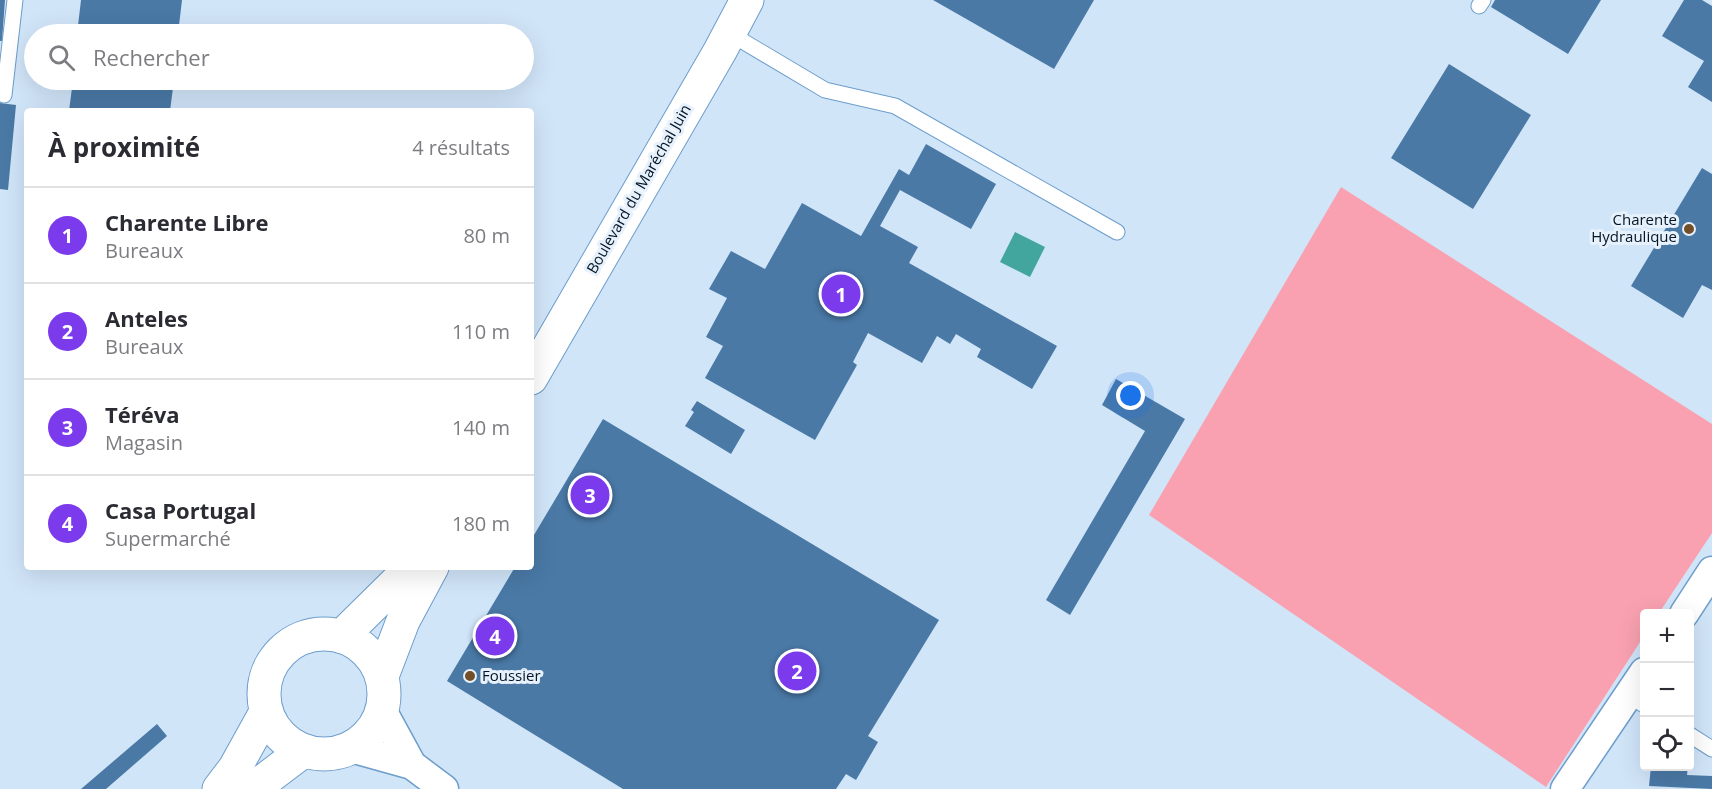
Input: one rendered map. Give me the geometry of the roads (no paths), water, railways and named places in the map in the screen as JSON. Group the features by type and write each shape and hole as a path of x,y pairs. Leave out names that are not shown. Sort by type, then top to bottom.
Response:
{"main road":[{"name":"Boulevard du Maréchal Juin","path":"534,373 747,0"},
{"path":"342,636 409,570"},
{"path":"382,676 403,621 430,570"},
{"path":"322,633 342,636 359,645 373,659 382,676 384,693 382,710 375,725 365,738 336,753 319,754 303,751 287,742 274,729 266,712 263,695 265,677 273,661 284,648 302,637 322,633"},
{"path":"219,789 235,768 266,712"},
{"path":"253,789 303,751"}],"street":[{"path":"1687,609 1712,571"},
{"path":"1565,789 1637,700"},
{"path":"382,710 412,765"},
{"path":"351,747 412,765 444,789"}],"lane":[{"path":"4,95 15,0"},
{"path":"729,33 825,90 896,106 1117,232"},
{"path":"1694,738 1712,749"}],"place":[{"name":"Charente Hydraulique","path":"1689,229"},
{"name":"Charente Libre","path":"841,294"},
{"name":"Téréva","path":"590,495"},
{"name":"Casa Portugal","path":"495,636"},
{"name":"Anteles","path":"797,671"},
{"name":"Foussier","path":"470,676"}]}
